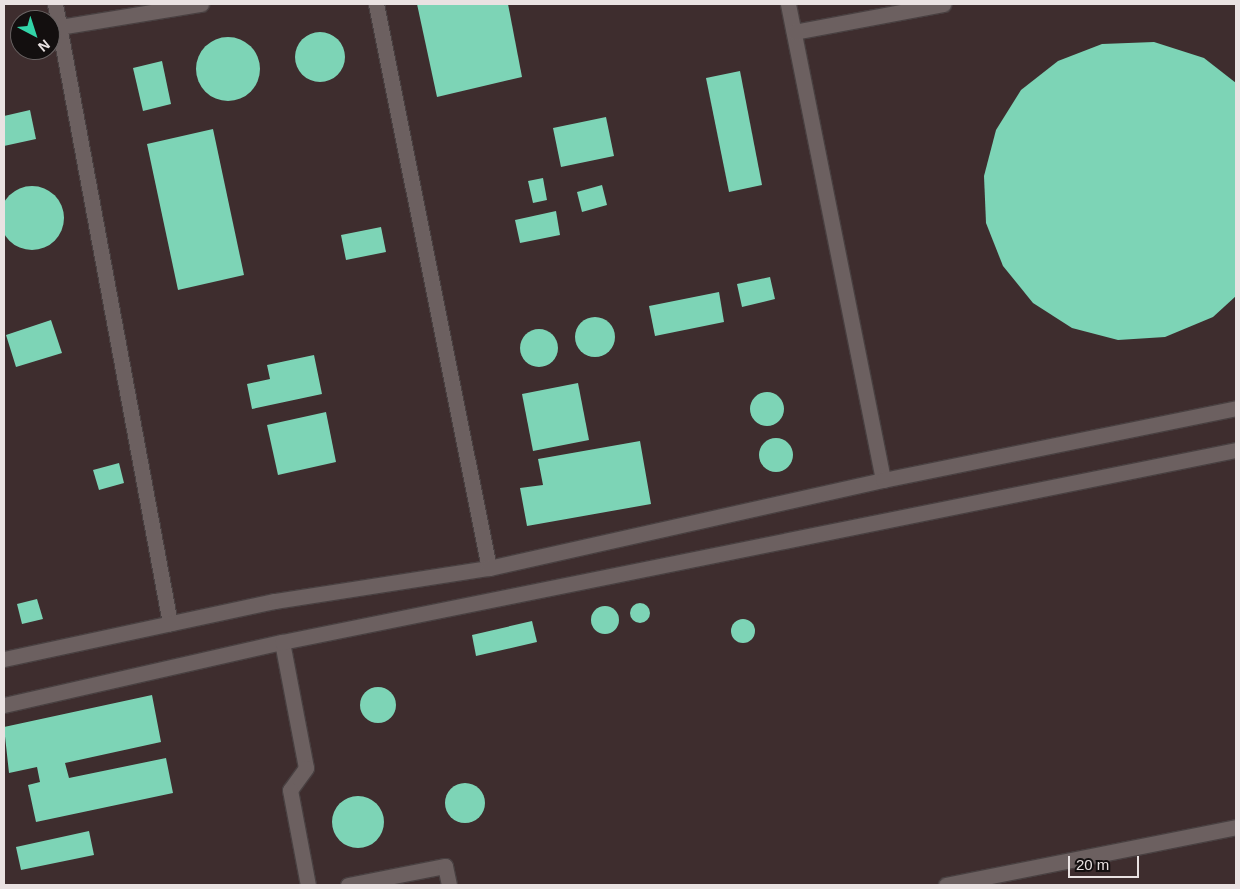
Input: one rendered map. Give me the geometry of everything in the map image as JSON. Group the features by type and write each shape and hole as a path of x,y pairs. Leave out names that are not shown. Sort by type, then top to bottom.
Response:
{"lane":[{"path":"170,623 60,27 200,4"},
{"path":"376,4 489,568"},
{"path":"788,4 883,480"},
{"path":"794,32 943,4"},
{"path":"4,660 170,623 489,568 883,480 1236,408"},
{"path":"4,705 282,642 1236,450"},
{"path":"282,642 306,768 290,790 308,885"},
{"path":"946,885 1236,827"},
{"path":"348,885 444,866 449,885"}],"shaded area":[{"path":"4,4 1236,4 1236,885 4,885"}],"building":[{"path":"417,4 508,4 522,77 437,97"},
{"path":"315,32 325,32 338,39 345,52 345,62 338,75 325,82 315,82 306,78 299,71 295,62 295,52 299,43 306,36"},
{"path":"228,37 246,43 254,51 260,69 254,87 246,95 228,101 210,95 202,87 196,69 202,51 210,43"},
{"path":"1154,42 1204,58 1236,83 1236,296 1213,317 1165,337 1118,340 1072,328 1033,303 1003,266 986,223 984,176 996,130 1021,90 1058,61 1102,44"},
{"path":"162,61 171,104 143,111 133,68"},
{"path":"740,71 762,185 729,192 706,78"},
{"path":"30,110 36,139 4,146 4,116"},
{"path":"606,117 614,156 561,167 553,128"},
{"path":"213,129 244,275 178,290 147,144"},
{"path":"543,178 547,200 533,203 528,181"},
{"path":"602,185 607,205 582,212 577,192"},
{"path":"32,186 44,188 55,195 62,206 64,218 62,230 55,241 44,248 32,250 20,248 9,241 2,230 0,218 2,206 9,195 20,188"},
{"path":"556,211 560,235 520,243 515,220"},
{"path":"381,227 386,252 346,260 341,235"},
{"path":"770,277 775,299 742,307 737,284"},
{"path":"719,292 724,322 655,336 649,306"},
{"path":"595,317 609,323 615,337 609,351 595,357 581,351 575,337 581,323"},
{"path":"51,320 62,353 16,367 6,335"},
{"path":"539,329 552,335 558,348 552,361 539,367 526,361 520,348 526,335"},
{"path":"314,355 322,394 252,409 247,384 270,379 267,365"},
{"path":"578,383 589,440 533,451 522,394"},
{"path":"767,392 774,393 779,397 783,402 783,416 779,421 774,425 767,426 760,425 755,421 751,416 750,409 751,402 755,397 760,393"},
{"path":"326,412 336,462 278,475 267,425"},
{"path":"776,438 783,439 788,443 792,448 792,462 788,467 783,471 776,472 769,471 764,467 760,462 759,455 760,448 764,443 769,439"},
{"path":"640,441 651,504 527,526 520,488 543,485 538,459"},
{"path":"119,463 124,483 99,490 93,470"},
{"path":"37,599 43,619 22,624 17,604"},
{"path":"640,603 647,606 650,613 647,620 640,623 633,620 630,613 633,606"},
{"path":"605,606 615,610 619,620 615,630 605,634 595,630 591,620 595,610"},
{"path":"743,619 751,623 755,631 751,639 743,643 735,639 731,631 735,623"},
{"path":"532,621 537,642 476,656 472,635"},
{"path":"378,687 391,692 396,705 391,718 378,723 365,718 360,705 365,692"},
{"path":"152,695 161,742 65,763 69,778 166,758 173,793 36,822 28,785 40,782 37,767 9,773 4,727"},
{"path":"469,783 476,786 482,792 485,803 484,811 476,820 469,823 461,823 454,820 446,811 445,799 448,792 457,784"},
{"path":"358,796 372,800 380,808 384,822 380,836 372,844 358,848 344,844 336,836 332,822 336,808 344,800"},
{"path":"89,831 94,855 21,870 16,847"}]}
